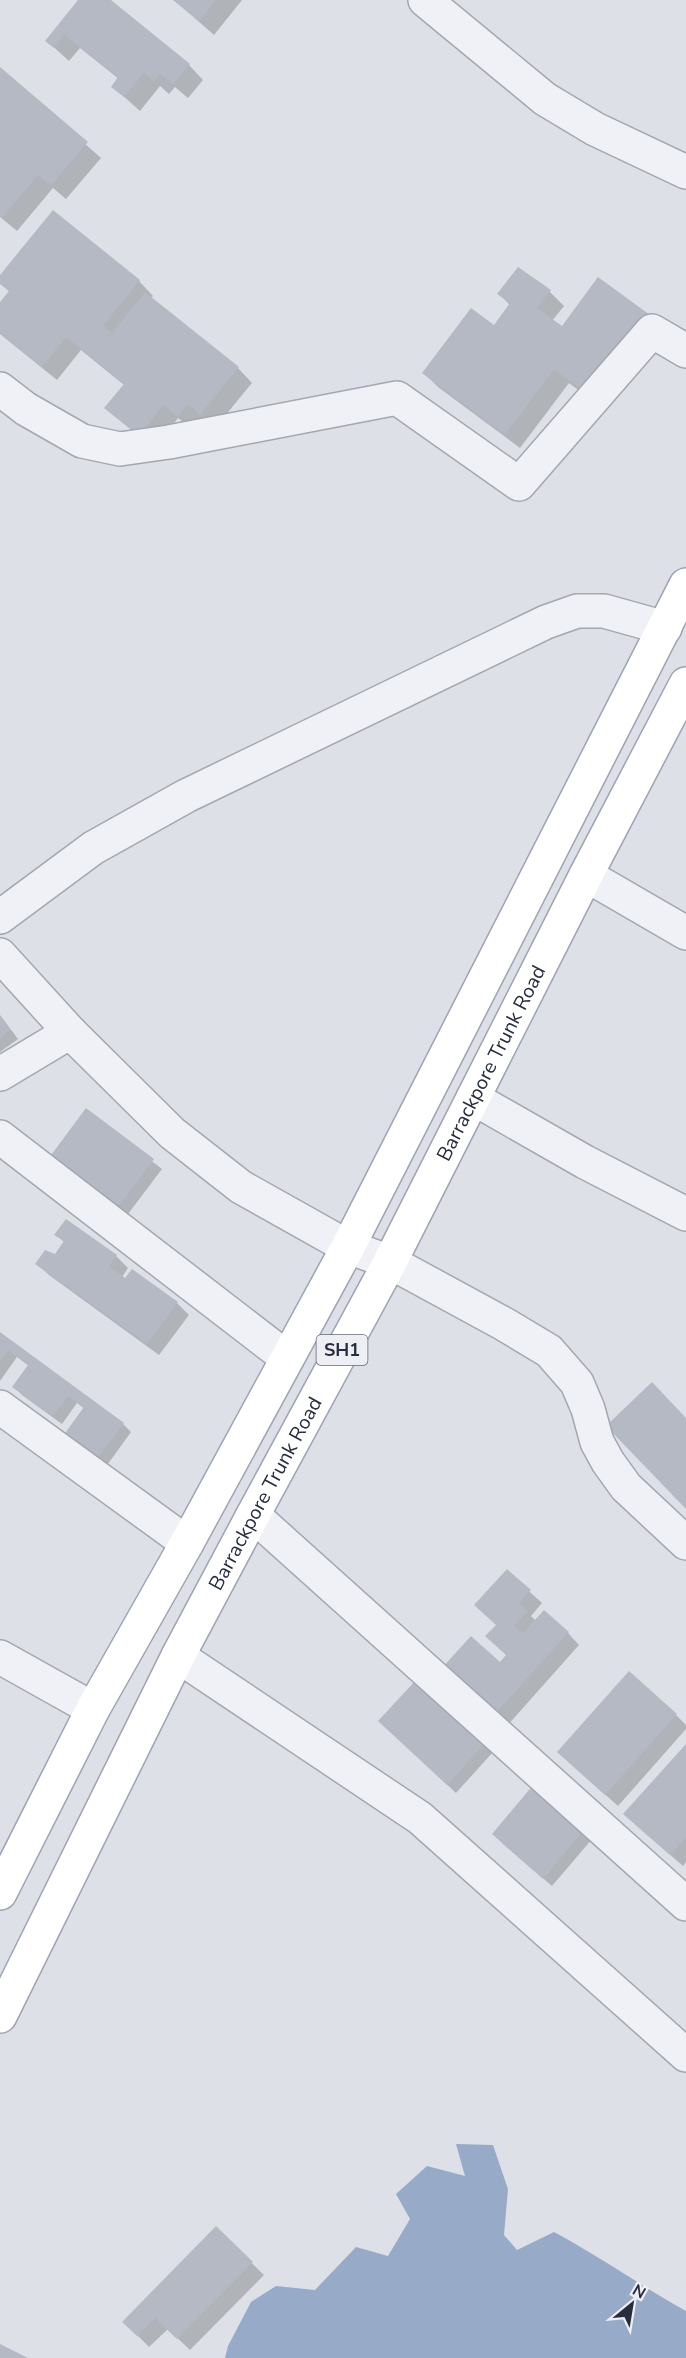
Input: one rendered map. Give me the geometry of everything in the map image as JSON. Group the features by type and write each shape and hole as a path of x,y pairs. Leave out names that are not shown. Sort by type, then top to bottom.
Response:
{"main road":[{"name":"SH1","path":"0,1893 93,1708 187,1542 348,1247 686,585"},
{"name":"Barrackpore Trunk Road","path":"0,2016 178,1656 390,1262 586,875 686,684"}],"street":[{"path":"425,0 545,99 595,129 686,172"},
{"path":"0,389 26,409 82,441 120,449 169,442 397,398 519,484 652,331 686,351"},
{"path":"0,917 93,848 151,814 546,622 577,611 604,611 664,628"},
{"path":"586,875 686,933"},
{"path":"0,955 70,1032 172,1133 241,1187 348,1247 390,1262 549,1351 577,1383 588,1409 597,1442 614,1471 626,1487 686,1543"},
{"path":"0,1074 70,1032"},
{"path":"473,1098 686,1214"},
{"path":"0,1137 287,1358"},
{"path":"0,1407 187,1542"},
{"path":"253,1515 686,1904"},
{"path":"178,1656 420,1818 686,2055"},
{"path":"0,1657 93,1708"}],"water":[{"path":"456,2144 493,2145 508,2189 504,2235 517,2250 554,2232 686,2311 686,2358 225,2358 228,2346 251,2302 276,2286 315,2290 356,2247 388,2256 410,2219 396,2194 427,2166 465,2176"}],"building":[{"path":"78,0 111,0 190,64 173,84 160,74 154,81 144,73 124,97 111,87 118,77 64,35 54,48 45,41"},
{"path":"173,0 216,0 199,21"},
{"path":"0,67 88,142 51,185 38,175 2,218 0,216"},
{"path":"53,210 140,280 103,326 112,333 145,292 239,367 200,415 188,404 178,417 163,405 139,436 104,408 124,384 66,337 42,367 0,333 0,302 9,291 0,284 0,275"},
{"path":"518,267 551,290 537,308 562,326 598,277 650,315 590,396 554,369 505,435 422,373 471,308 494,325 510,303 497,294"},
{"path":"0,1016 10,1030 0,1038"},
{"path":"86,1108 154,1159 113,1214 46,1162"},
{"path":"66,1219 117,1255 109,1266 125,1278 132,1269 178,1302 147,1344 35,1264 45,1250 55,1254 64,1241 54,1235"},
{"path":"0,1332 124,1423 96,1460 63,1436 84,1407 68,1396 53,1417 12,1387 28,1365 8,1350 0,1361"},
{"path":"652,1382 686,1418 686,1509 606,1426"},
{"path":"507,1569 531,1590 519,1603 528,1611 514,1626 523,1633 544,1610 569,1632 493,1716 441,1669 471,1636 500,1662 506,1655 485,1636 496,1625 474,1605"},
{"path":"629,1671 677,1714 605,1795 557,1752"},
{"path":"417,1679 486,1742 447,1785 378,1721"},
{"path":"686,1744 686,1837 670,1855 623,1814"},
{"path":"534,1784 586,1828 543,1879 492,1834"},
{"path":"216,2226 253,2262 177,2339 155,2318 137,2336 122,2322"},
{"path":"0,2344 28,2358 0,2358"}]}
